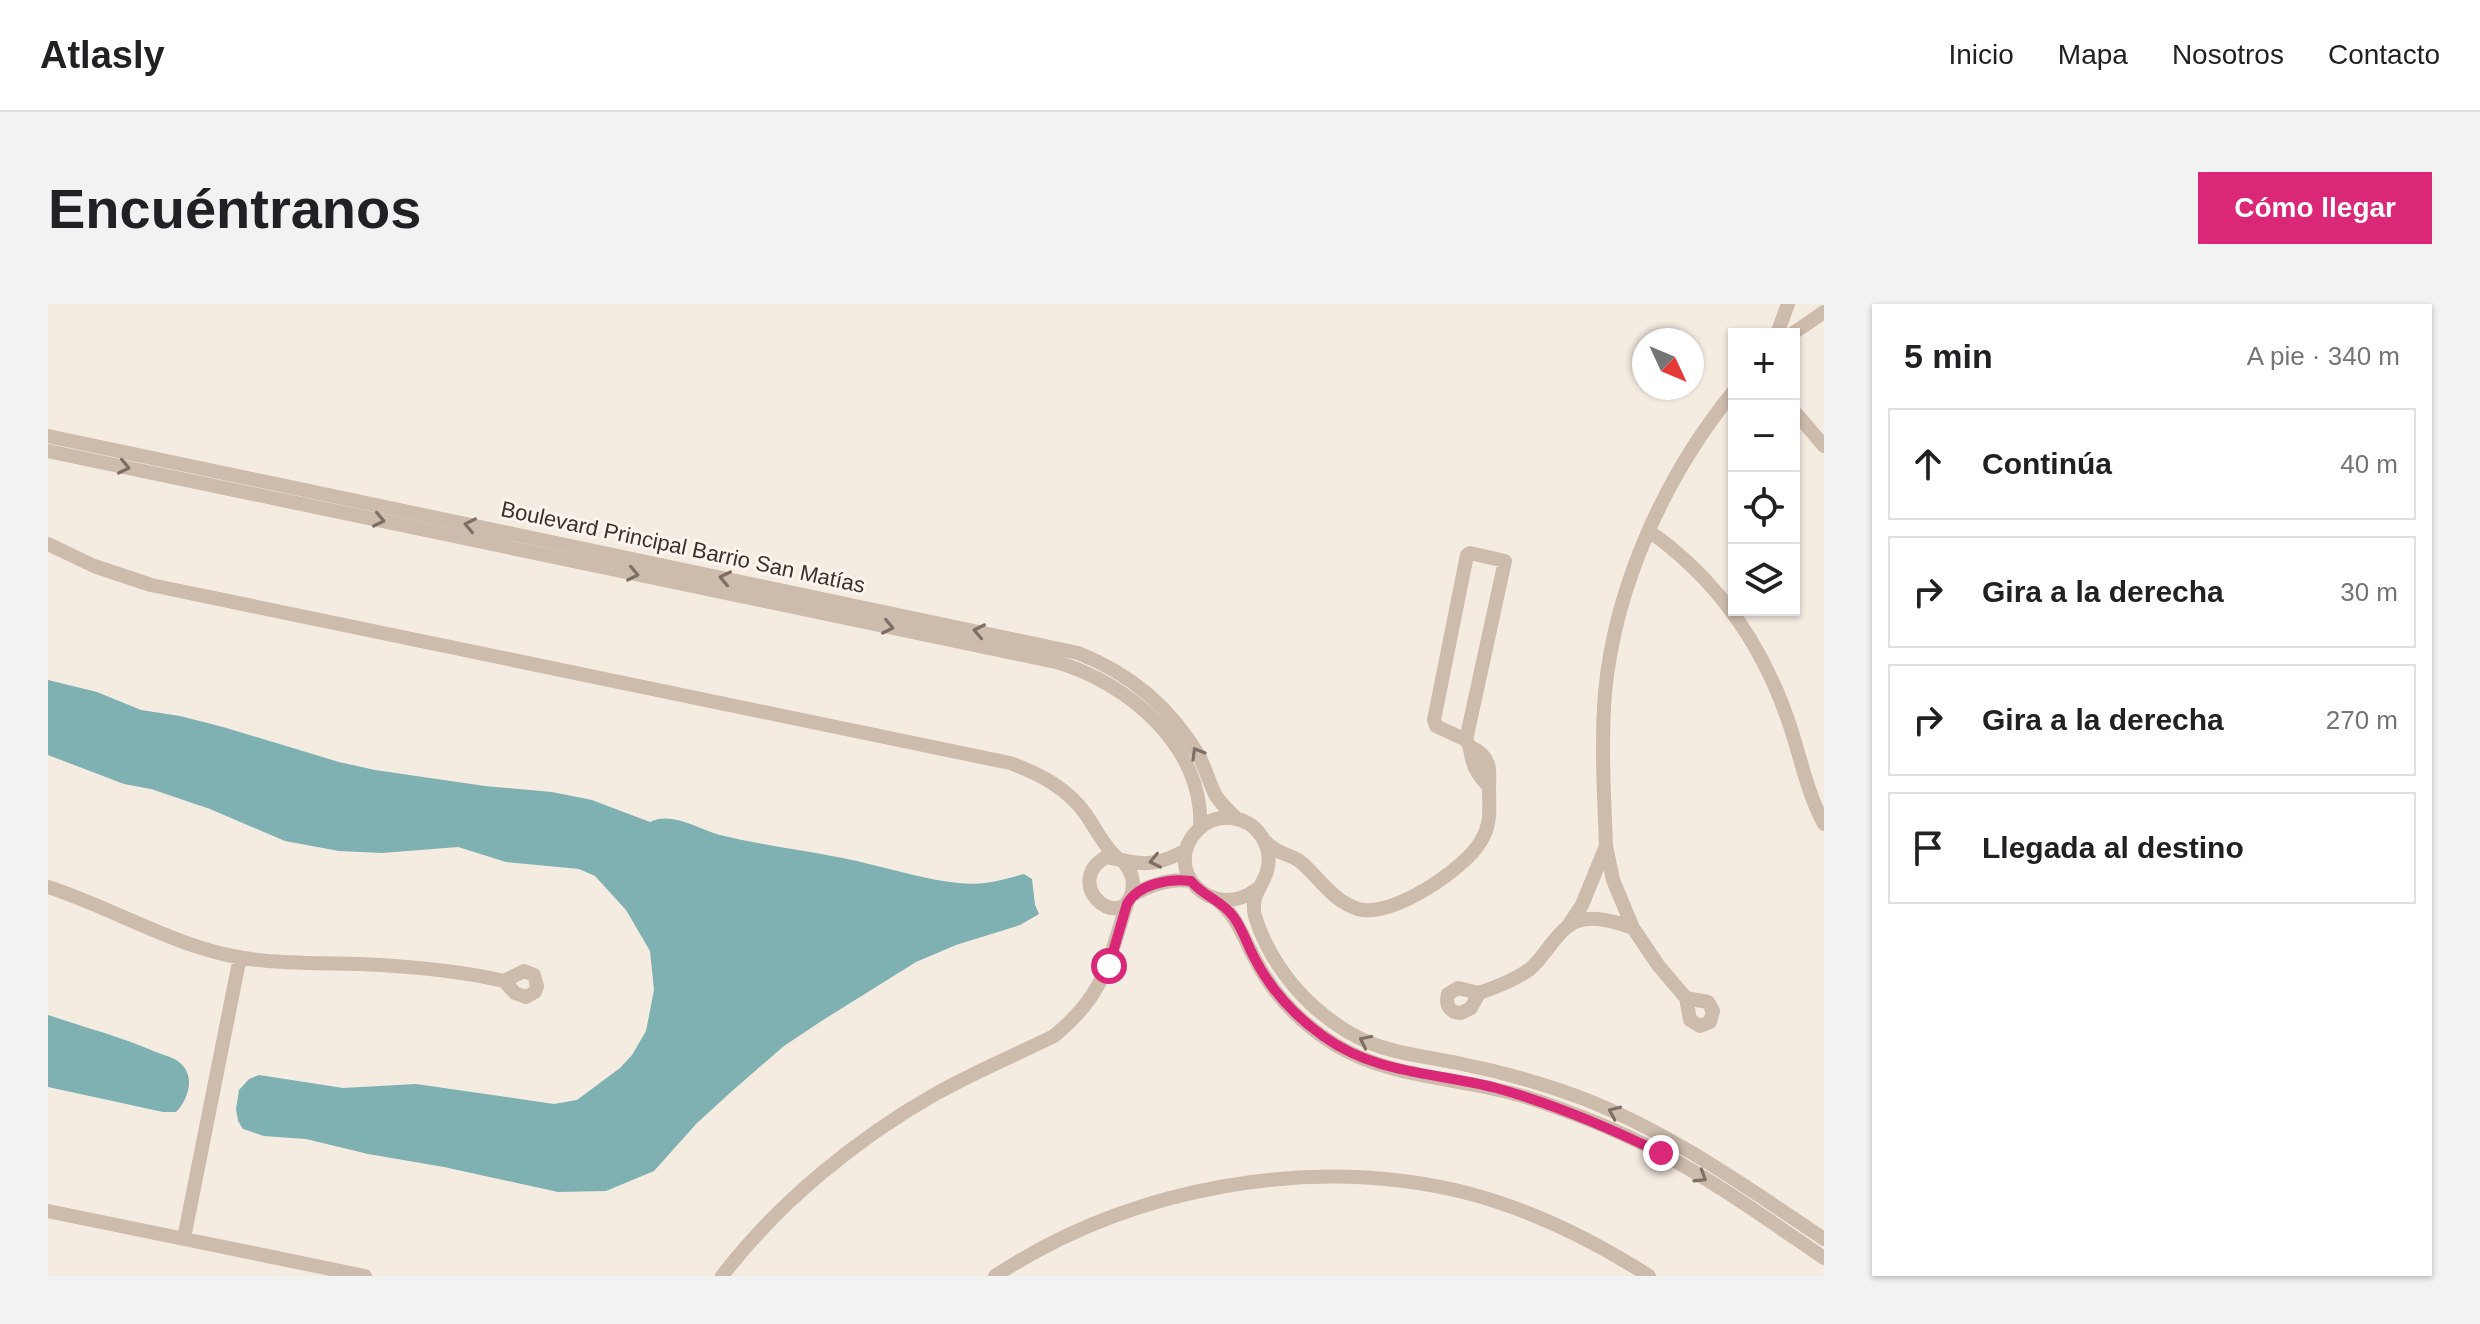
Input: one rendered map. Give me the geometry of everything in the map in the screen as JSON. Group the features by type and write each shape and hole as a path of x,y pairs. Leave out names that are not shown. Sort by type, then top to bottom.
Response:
{"street":[{"path":"1779,328 1788,304"},
{"path":"1810,304 1824,309"},
{"path":"1800,328 1824,309"},
{"path":"1686,998 1658,965 1633,928 1613,880 1606,846 1605,692 1619,618 1649,531 1699,437 1728,399"},
{"path":"1800,418 1824,446"},
{"name":"Boulevard Principal Barrio San Matías","path":"48,436 1078,653 1135,684 1168,715 1193,745 1216,796 1237,819"},
{"name":"Boulevard Principal Barrio San Matías","path":"48,451 1079,668 1113,687 1162,729 1193,779 1201,809 1200,828"},
{"path":"1649,531 1686,559 1732,611 1754,642 1781,699 1808,790 1824,824"},
{"path":"48,544 94,566 151,585 1010,763 1041,776 1072,798 1132,876 1129,900 1109,966 1084,1008 1054,1036 937,1093 870,1137 783,1207 722,1276"},
{"path":"1468,743 1436,726 1434,720 1467,555 1470,553 1503,559 1505,563 1468,743 1477,774 1489,787 1491,802 1488,822 1475,851 1454,871 1392,907 1364,910 1343,902 1296,858 1284,856 1265,841 1254,827 1237,819 1217,819 1200,828 1191,838 1185,861 1191,881 1236,919 1256,962 1286,1004 1334,1044 1386,1067 1494,1088 1559,1108 1612,1129 1703,1178 1824,1258"},
{"path":"1100,838 1089,885 1092,895 1113,920 1118,934"},
{"path":"1265,841 1268,870 1253,902 1263,937 1273,958 1301,995 1340,1027 1382,1049 1459,1063 1543,1084 1617,1113 1693,1153 1824,1239"},
{"path":"1479,993 1507,983 1530,968 1568,926 1587,895 1606,846"},
{"path":"1094,867 1106,857 1146,864 1162,861 1186,850"},
{"path":"1268,870 1284,856"},
{"path":"1099,902 1109,908 1158,883 1191,881"},
{"path":"48,887 195,944 240,957 305,964 410,968 504,981"},
{"path":"1217,900 1238,900 1257,889"},
{"path":"1568,926 1584,919 1603,919 1633,928"},
{"path":"184,1238 240,957"},
{"path":"995,1276 1058,1239 1160,1199 1258,1182 1371,1179 1426,1185 1490,1200 1573,1232 1609,1250 1649,1276"},
{"path":"48,1211 365,1276"},
{"path":"707,1276 731,1263"}],"water":[{"path":"48,680 97,692 141,710 223,727 375,770 552,792 592,800 650,822 676,820 720,835 947,882 983,883 1024,874 1032,879 1039,914 1020,925 956,945 916,962 823,1020 784,1046 731,1092 697,1123 654,1171 606,1191 558,1192 306,1139 264,1136 243,1129 236,1109 239,1090 249,1079 259,1075 343,1088 416,1084 554,1104 577,1100 620,1068 646,1031 654,990 650,951 626,910 595,876 579,869 506,862 458,847 382,853 339,851 285,841 210,809 151,789 124,784 48,755"},
{"path":"48,1015 177,1060 188,1073 189,1080 181,1107 176,1112 163,1112 48,1087"}],"route":[{"path":"1109,966 1131,896 1158,883 1191,881 1198,890 1228,909 1268,981 1292,1010 1334,1044 1386,1067 1463,1081 1526,1097 1591,1120 1661,1153"}]}
